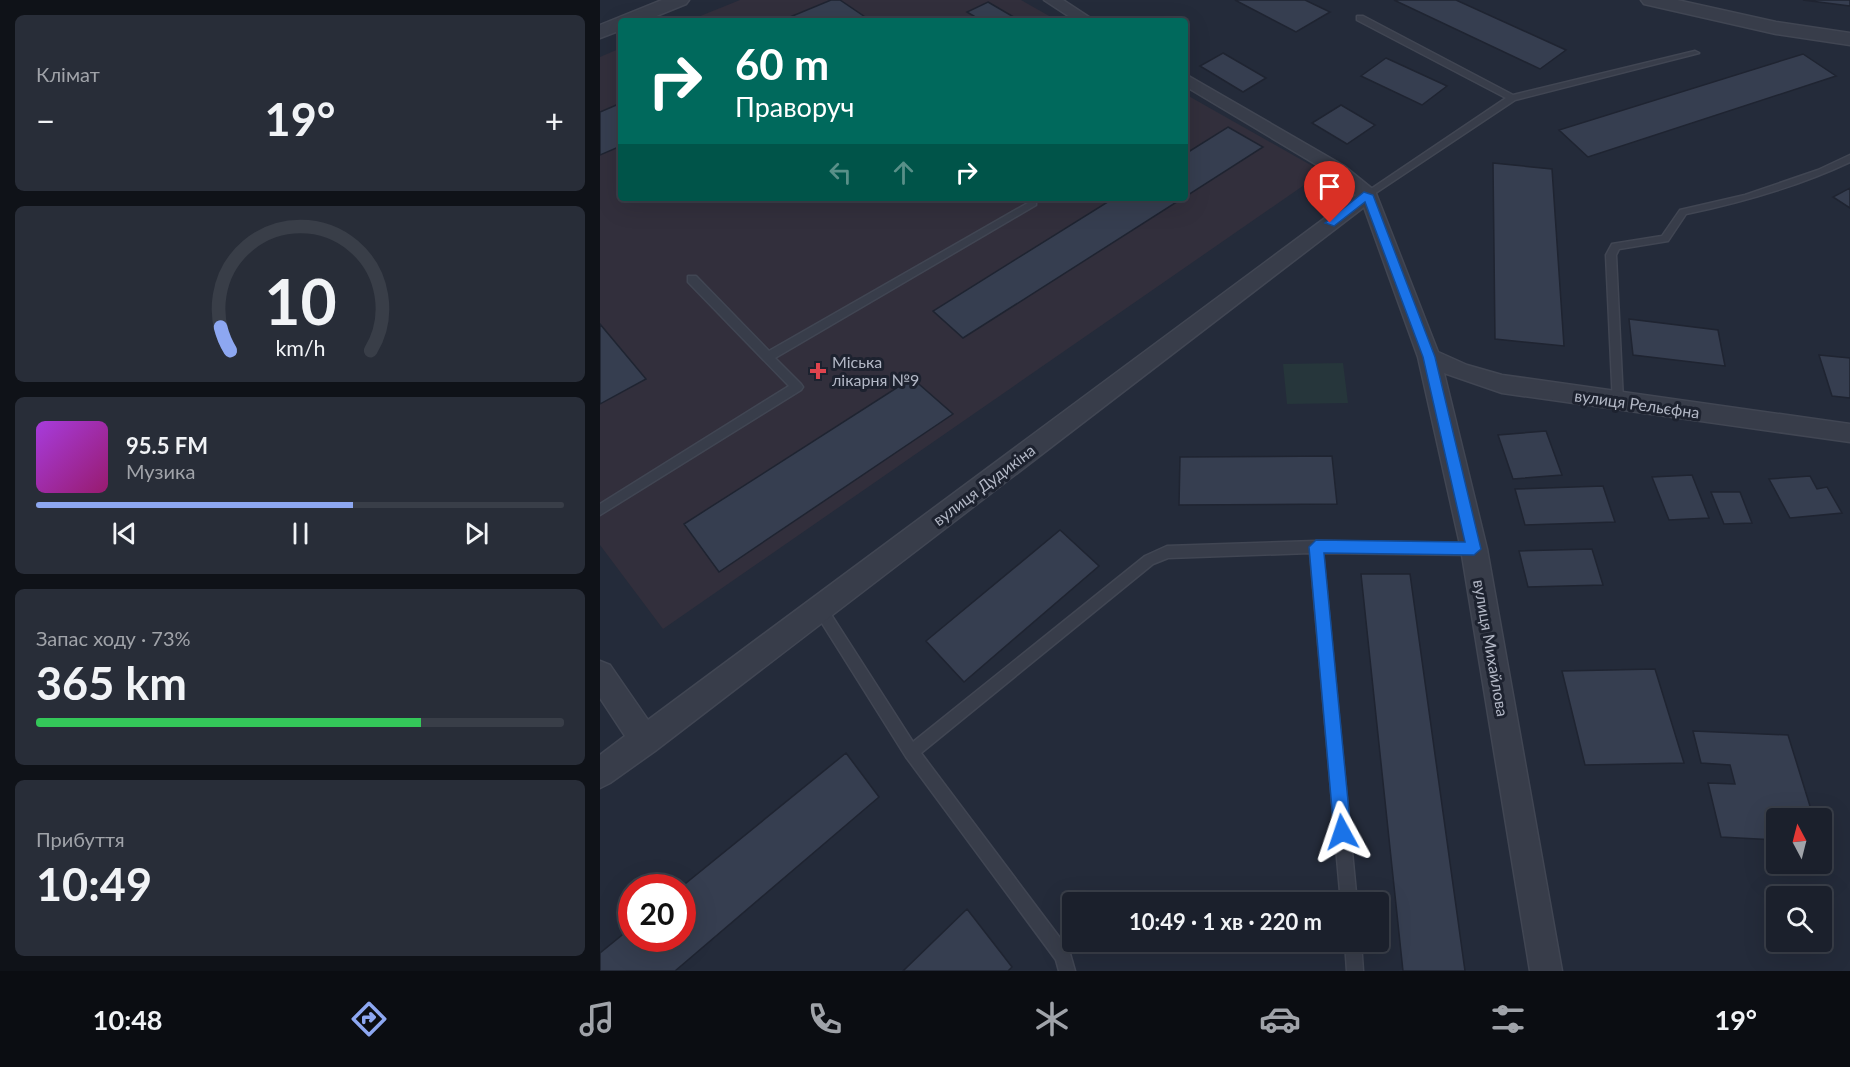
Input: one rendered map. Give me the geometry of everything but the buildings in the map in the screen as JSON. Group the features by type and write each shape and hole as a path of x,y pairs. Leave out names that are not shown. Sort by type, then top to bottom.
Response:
{"street":[{"path":"634,18 679,0"},
{"path":"1052,0 1082,18"},
{"path":"1651,0 1776,28 1850,39"},
{"path":"600,32 618,24"},
{"path":"1188,82 1338,170 1368,195"},
{"name":"вулиця Михайлова","path":"1368,195 1429,357 1474,549 1546,971"},
{"name":"вулиця Дудикіна","path":"600,773 1368,195"},
{"name":"вулиця Рельєфна","path":"1429,357 1460,371 1502,384 1850,433"},
{"path":"600,674 645,741"}],"lane":[{"path":"1360,18 1512,98"},
{"path":"1368,195 1512,98 1695,53"},
{"path":"1617,401 1611,255 1615,246 1665,238 1683,212 1748,198 1821,172 1850,158"},
{"path":"768,357 1033,203"},
{"path":"601,507 797,387 692,279"},
{"path":"911,752 1149,560 1167,552 1316,547 1474,549"},
{"path":"1316,547 1348,892"},
{"path":"820,609 911,752 1063,956 1067,971"},
{"path":"1354,952 1355,971"}],"shaded area":[{"path":"740,0 1021,0 1053,18 695,18"},
{"name":"Міська лікарня №9","path":"618,49 618,201 1188,201 1188,96 1323,172 663,629 600,545 600,57"},
{"path":"1343,363 1348,403 1287,404 1283,364"}],"place":[{"name":"Міська лікарня №9","path":"818,371"}],"route":[{"path":"1330,223 1368,195 1429,357 1474,549 1316,547 1342,832"}]}
